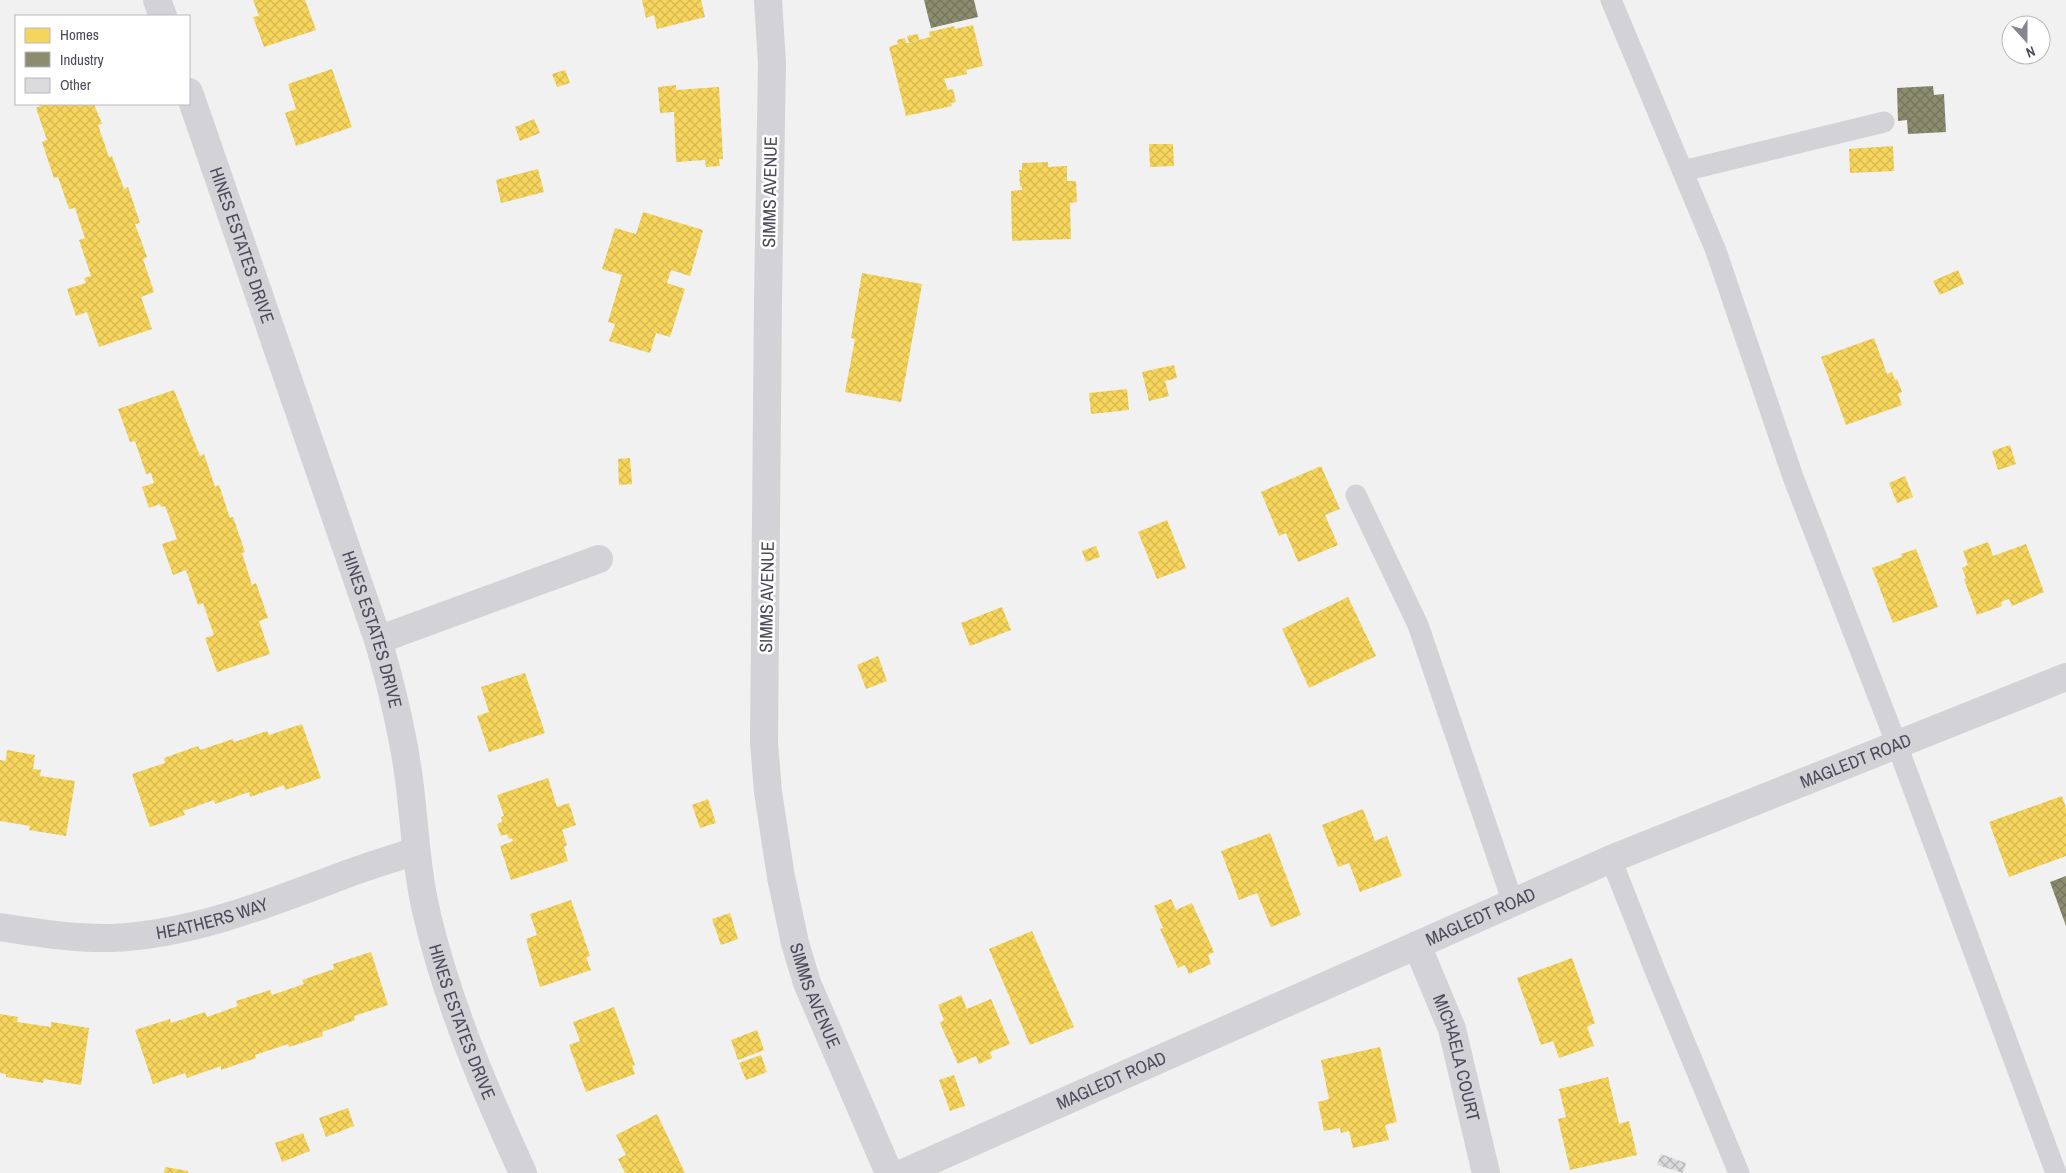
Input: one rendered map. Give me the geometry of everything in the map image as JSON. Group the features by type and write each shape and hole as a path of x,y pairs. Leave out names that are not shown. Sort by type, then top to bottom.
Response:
{"street":[{"path":"157,0 163,15"},
{"name":"SIMMS AVENUE","path":"768,0 772,63 764,743 768,792 781,877 795,944 807,983 889,1173"},
{"name":"HINES ESTATES DRIVE","path":"190,95 378,640 392,687 402,736 416,851 427,914 445,979 470,1050 523,1173"},
{"path":"378,640 599,559"},
{"name":"MAGLEDT ROAD","path":"903,1173 1611,859 2066,677"},
{"name":"HEATHERS WAY","path":"0,927 72,937 115,938 162,931 210,922 271,903 346,874 416,851"},
{"name":"MICHAELA COURT","path":"1417,945 1452,1029 1486,1173"}],"lane":[{"path":"1611,0 1716,252 1793,477 1897,745 2056,1173"},
{"path":"1683,171 1884,122"},
{"path":"1356,495 1418,625 1513,903"},
{"path":"1611,859 1739,1173"}],"building: Homes":[{"path":"253,0 305,0 316,30 264,47 253,17 259,16"},
{"path":"642,0 701,0 705,17 657,29 654,15 646,18"},
{"path":"973,25 983,66 966,70 967,74 944,79 948,90 953,89 956,102 951,103 952,106 906,116 889,47 898,44 897,40 905,38 906,43 909,43 907,36 918,34 919,40 930,37 929,32 954,26 955,29"},
{"path":"332,69 352,127 296,146 285,113 296,109 288,84"},
{"path":"565,70 570,83 557,87 552,74"},
{"path":"676,85 676,90 719,87 723,159 719,159 720,166 706,167 705,160 676,162 674,112 660,113 658,87"},
{"path":"94,105 102,124 98,125 109,157 112,156 124,189 128,187 140,223 135,224 147,257 143,259 154,292 141,297 152,329 99,347 87,312 76,316 67,289 86,283 84,278 91,276 79,240 85,238 75,208 69,209 58,177 54,178 42,142 47,140 36,108 40,106"},
{"path":"534,119 540,133 520,141 515,127"},
{"path":"1149,144 1173,144 1174,166 1150,167"},
{"path":"1893,146 1894,171 1850,173 1849,149"},
{"path":"1048,162 1048,167 1067,166 1067,181 1076,181 1077,202 1070,203 1071,239 1012,241 1011,191 1022,190 1019,170 1022,170 1022,163"},
{"path":"538,169 544,192 501,203 496,180"},
{"path":"643,212 703,230 690,276 671,270 667,283 685,289 670,337 656,333 650,353 609,341 615,324 608,322 622,275 602,269 615,228 636,234"},
{"path":"1958,270 1964,284 1940,295 1933,281"},
{"path":"862,273 922,284 901,402 845,392 855,339 851,338"},
{"path":"1874,338 1887,374 1892,372 1895,380 1897,379 1902,392 1898,394 1902,405 1846,425 1821,357"},
{"path":"1174,365 1177,378 1165,381 1169,396 1149,401 1142,372"},
{"path":"1127,389 1129,410 1091,414 1089,393"},
{"path":"174,390 200,456 204,454 215,487 219,485 230,518 233,517 245,552 242,553 252,585 256,583 268,618 259,621 270,654 217,672 205,638 214,635 203,603 198,605 186,570 173,575 162,544 177,539 165,506 161,507 160,504 149,508 142,487 154,483 151,473 146,474 135,441 130,442 118,409"},
{"path":"2010,445 2016,464 1998,470 1992,451"},
{"path":"630,458 632,484 619,485 618,459"},
{"path":"1321,466 1340,509 1325,515 1338,545 1298,562 1286,533 1279,536 1261,492"},
{"path":"1905,476 1913,497 1897,503 1889,483"},
{"path":"1167,520 1186,568 1157,579 1138,532"},
{"path":"1988,542 1993,556 2026,544 2044,592 2012,606 2009,599 2001,602 2002,606 1977,615 1964,579 1966,578 1962,568 1968,565 1963,551"},
{"path":"1096,546 1100,557 1086,562 1082,551"},
{"path":"1916,549 1938,607 1893,623 1872,568 1902,557 1901,554"},
{"path":"1348,597 1376,656 1309,688 1282,629"},
{"path":"1002,607 1011,630 970,646 961,623"},
{"path":"878,656 887,681 866,689 857,665"},
{"path":"525,673 545,733 489,752 477,716 489,712 481,687"},
{"path":"302,724 321,778 285,790 284,785 250,797 249,792 215,804 214,800 183,811 185,815 150,827 132,774 165,763 164,758 198,746 200,750 233,739 234,742 267,731 269,735"},
{"path":"7,750 35,755 33,769 41,770 40,776 75,781 66,836 29,830 30,826 0,821 0,760 6,761"},
{"path":"548,778 557,807 569,803 576,825 562,830 567,845 564,847 568,861 511,880 500,846 513,841 512,838 509,839 507,834 501,836 497,824 502,822 501,817 504,816 497,795"},
{"path":"2062,796 2066,808 2066,856 2009,877 1989,822"},
{"path":"708,799 716,823 700,828 692,805"},
{"path":"1363,809 1375,841 1387,836 1402,876 1360,892 1349,863 1338,867 1322,825"},
{"path":"1270,833 1301,915 1271,927 1257,893 1239,900 1221,851"},
{"path":"1171,899 1176,910 1192,903 1214,952 1208,955 1211,964 1189,974 1185,965 1178,968 1160,929 1163,928 1154,906"},
{"path":"571,900 590,956 586,957 591,970 540,987 526,939 537,935 530,914"},
{"path":"730,913 738,939 721,945 712,919"},
{"path":"1032,931 1074,1027 1030,1045 989,949"},
{"path":"371,952 388,1005 354,1016 355,1020 322,1032 323,1036 289,1047 288,1044 255,1055 256,1058 221,1070 221,1066 187,1078 185,1073 153,1084 135,1030 170,1019 171,1023 205,1012 207,1017 238,1006 236,1001 270,990 272,995 304,984 302,980 334,969 333,964"},
{"path":"1572,958 1595,1023 1587,1027 1594,1046 1559,1058 1553,1041 1541,1045 1517,978"},
{"path":"961,995 967,1009 991,999 1010,1044 990,1052 992,1058 979,1064 976,1056 958,1064 940,1023 944,1020 938,1005"},
{"path":"614,1007 635,1065 632,1066 635,1074 586,1092 569,1045 580,1041 573,1022"},
{"path":"0,1014 18,1017 17,1022 51,1027 51,1022 89,1028 81,1085 44,1079 43,1083 6,1077 6,1074 0,1073"},
{"path":"757,1030 764,1050 738,1060 731,1040"},
{"path":"1380,1047 1397,1122 1385,1125 1389,1140 1353,1148 1349,1131 1341,1133 1340,1128 1324,1131 1318,1102 1329,1099 1321,1060"},
{"path":"761,1055 767,1072 746,1080 739,1063"},
{"path":"954,1075 965,1106 950,1111 939,1080"},
{"path":"1608,1077 1619,1124 1629,1121 1637,1155 1570,1170 1558,1119 1566,1117 1559,1089"},
{"path":"348,1108 354,1126 326,1137 319,1118"},
{"path":"657,1114 685,1173 625,1173 618,1159 626,1155 616,1135"},
{"path":"303,1133 310,1151 282,1162 275,1143"},
{"path":"165,1167 188,1171 188,1173 164,1173"}],"building: Industry":[{"path":"924,0 974,0 978,17 931,28"},
{"path":"1933,86 1934,95 1944,94 1946,132 1908,134 1907,120 1898,121 1897,88"},
{"path":"2066,876 2066,926 2050,882"}],"building: Other":[{"path":"1661,1154 1686,1163 1683,1173 1657,1165"}]}
